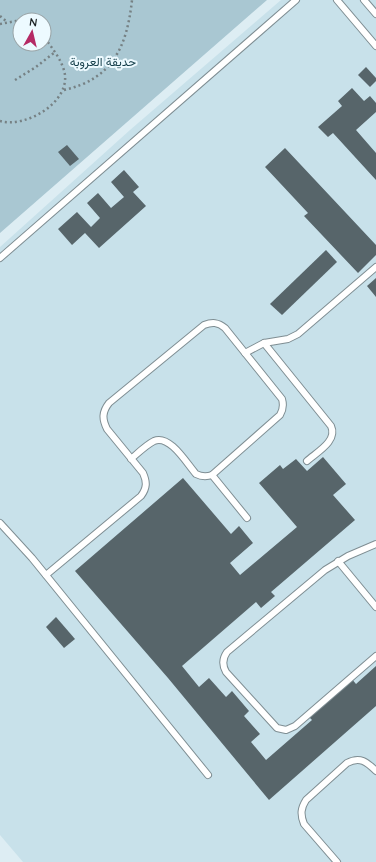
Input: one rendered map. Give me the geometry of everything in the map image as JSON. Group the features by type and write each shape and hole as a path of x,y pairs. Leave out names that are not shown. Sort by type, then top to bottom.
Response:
{"lane":[{"path":"0,258 296,0"},
{"path":"337,0 376,46"},
{"path":"364,0 376,14"},
{"path":"246,353 264,343 288,339 298,334 376,267"},
{"path":"46,575 141,496 145,491 146,479 107,429 103,421 104,408 198,330 209,323 214,322 225,328 282,399 284,404 283,411 280,415 212,475 206,477 196,474 170,443 163,440 152,442 131,459"},
{"path":"264,343 331,426 333,431 333,437 307,461"},
{"path":"212,475 247,518"},
{"path":"0,523 32,558 208,775"},
{"path":"376,544 359,550 325,570 227,652 224,656 223,668 277,728 286,730 295,726 376,656"},
{"path":"338,561 376,606"},
{"path":"337,862 304,824 301,811 302,805 347,763 353,760 359,759 365,761 376,771"}],"path":[{"path":"63,90 77,87 91,81 103,73 112,62 124,39 130,18 132,0"},
{"path":"0,16 7,22"},
{"path":"0,24 12,22"},
{"path":"0,121 16,122 29,119 50,106 63,90 65,77 64,71 52,48"},
{"path":"15,80 36,67 55,52"}],"shaded area":[{"path":"281,0 376,0 376,862 23,862 0,835 0,247 130,130"}],"green space":[{"name":"حديقة العروبة","path":"0,0 267,0 0,233"}],"building":[{"path":"366,67 376,78 376,81 370,87 358,75"},
{"path":"352,88 364,101 370,96 376,103 376,112 356,130 376,153 376,180 333,133 328,137 318,127 342,106 338,101"},
{"path":"67,145 79,159 70,166 58,152"},
{"path":"285,148 376,245 376,255 358,273 304,216 308,213 265,167"},
{"path":"124,170 139,187 133,192 146,206 99,248 85,233 72,245 58,229 77,212 91,227 100,218 87,203 98,193 111,208 124,197 111,182"},
{"path":"326,250 337,262 282,315 270,304"},
{"path":"376,278 376,297 367,286"},
{"path":"323,457 346,484 333,495 355,520 271,592 275,596 261,608 256,602 182,666 199,687 209,678 226,697 232,691 249,711 244,716 260,734 251,742 266,760 312,720 308,716 351,678 356,684 376,666 376,706 269,800 168,678 75,571 183,478 231,534 239,526 253,543 230,563 240,575 297,527 259,483 280,465 283,469 296,459 307,471"},
{"path":"56,617 75,639 64,648 46,627"}]}
